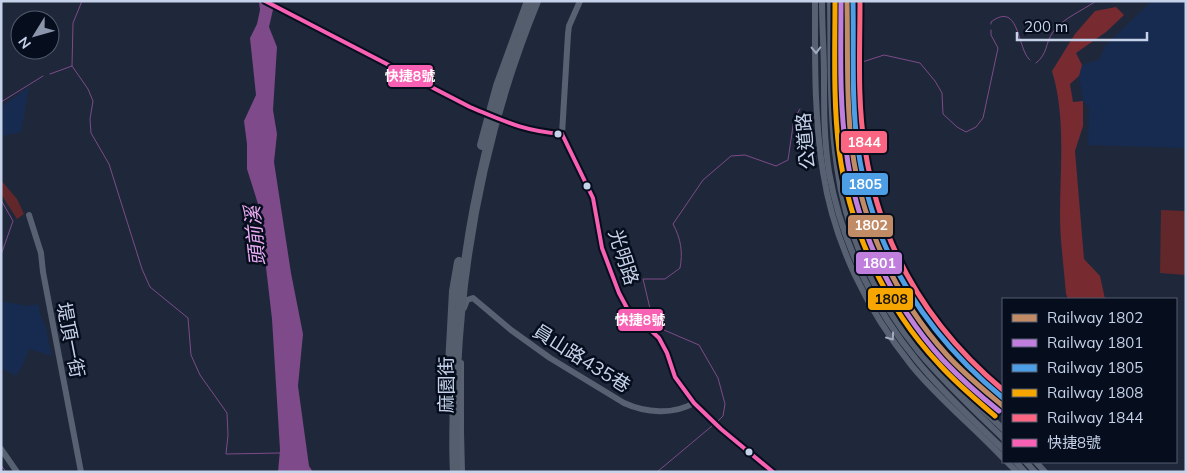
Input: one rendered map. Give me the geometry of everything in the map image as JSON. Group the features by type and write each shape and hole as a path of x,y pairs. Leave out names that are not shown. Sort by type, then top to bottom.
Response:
{"highway":[{"path":"448,472 448,413 454,291 467,214 487,124 528,1"},
{"path":"455,472 454,418 457,360 464,273 470,233 486,157 500,107 536,1"}],"street":[{"path":"265,1 501,121 538,132 562,134 568,34 571,21 580,1"},
{"name":"公道路","path":"815,1 818,136 835,224 849,263 884,329 913,368 1002,457"},
{"name":"公道路","path":"822,1 824,128 830,191 856,261 874,300 918,363 1002,448"},
{"name":"公道路","path":"830,1 836,166 839,186 848,217 866,267 894,319 919,352 1002,437"},
{"name":"公道路","path":"836,1 840,145 846,184 861,237 887,294 918,340 960,388 1002,428"},
{"name":"光明路","path":"562,134 575,157 593,198 602,248 619,294 627,308 659,338 667,353 678,384 694,403 721,429 773,472"},
{"name":"堤頂一街","path":"29,215 40,253 81,472"},
{"name":"員山路435巷","path":"467,300 473,298 511,330 550,358 624,403 636,408 668,411 684,409 694,403"},
{"name":"麻園街","path":"462,472 461,350 464,309 467,300"},
{"path":"1,448 18,472"},
{"path":"1008,463 1017,472"},
{"path":"1017,463 1026,472"}],"shaded area":[{"name":"頭前溪","path":"259,1 275,1 269,27 277,47 273,110 277,134 274,162 291,273 303,334 298,386 309,466 313,472 278,472 280,450 272,319 259,207 247,169 247,144 244,121 256,95 250,38 257,24 260,10"},
{"path":"1152,1 1186,1 1186,148 1088,145 1089,108 1083,101 1079,76 1082,65 1100,59 1105,46"},
{"path":"1116,7 1124,15 1106,32 1076,53 1082,65 1079,76 1070,84 1073,102 1083,101 1083,126 1075,151 1084,259 1100,276 1105,298 1068,298 1060,225 1061,124 1052,71 1075,34 1095,11"},
{"path":"29,87 21,132 1,136 1,107"},
{"path":"1,180 17,199 24,214 17,219 1,194"},
{"path":"1161,210 1186,211 1186,275 1160,273"},
{"path":"1,301 27,306 38,304 41,318 46,327 52,356 29,349 23,365 16,376 1,368"}],"waterway":[{"path":"50,74 72,66 73,23 82,1"},
{"path":"1036,63 1043,56 1050,36 1057,27 1096,1"},
{"path":"991,24 991,22 1000,17 1008,17 1013,22 1022,47 1030,60"},
{"path":"856,64 884,55 920,63 942,93 943,114 957,127 966,132 976,127 983,118 998,48 991,35 991,30"},
{"path":"72,66 88,89 93,101 90,119 91,133 109,164 142,269 150,287 188,318 191,355 200,375 227,413 228,435 226,454 280,453"},
{"path":"1,102 43,76"},
{"path":"717,422 723,416 725,404 718,378 699,345 664,330 652,317 643,279 665,279 680,268 681,246 673,224 703,180 731,156 745,155 776,166 788,160 794,119 800,109"},
{"path":"1,200 13,221 1,255"},
{"path":"657,472 712,426"},
{"path":"1,465 6,472"}],"rail line":[{"name":"1808","path":"835,1 837,132 844,179 861,237 886,292 920,342 952,378 995,416"},
{"name":"1801","path":"841,1 841,75 844,131 851,178 867,235 878,262 892,288 924,338 956,373 999,411"},
{"name":"1802","path":"847,1 848,94 852,149 864,205 873,232 897,285 929,333 960,369 1002,405"},
{"name":"1805","path":"853,1 856,131 865,187 876,222 906,288 926,318 949,346 1002,397"},
{"name":"1844","path":"860,1 862,131 872,185 882,219 895,252 911,283 930,312 976,366 1002,389"}],"transit line":[{"name":"快捷8號","path":"265,1 470,107 525,128 562,134"},
{"name":"快捷8號","path":"562,134 593,198 602,248 619,293 627,308 659,338 667,353 675,377 694,403 721,429 773,472"}]}
